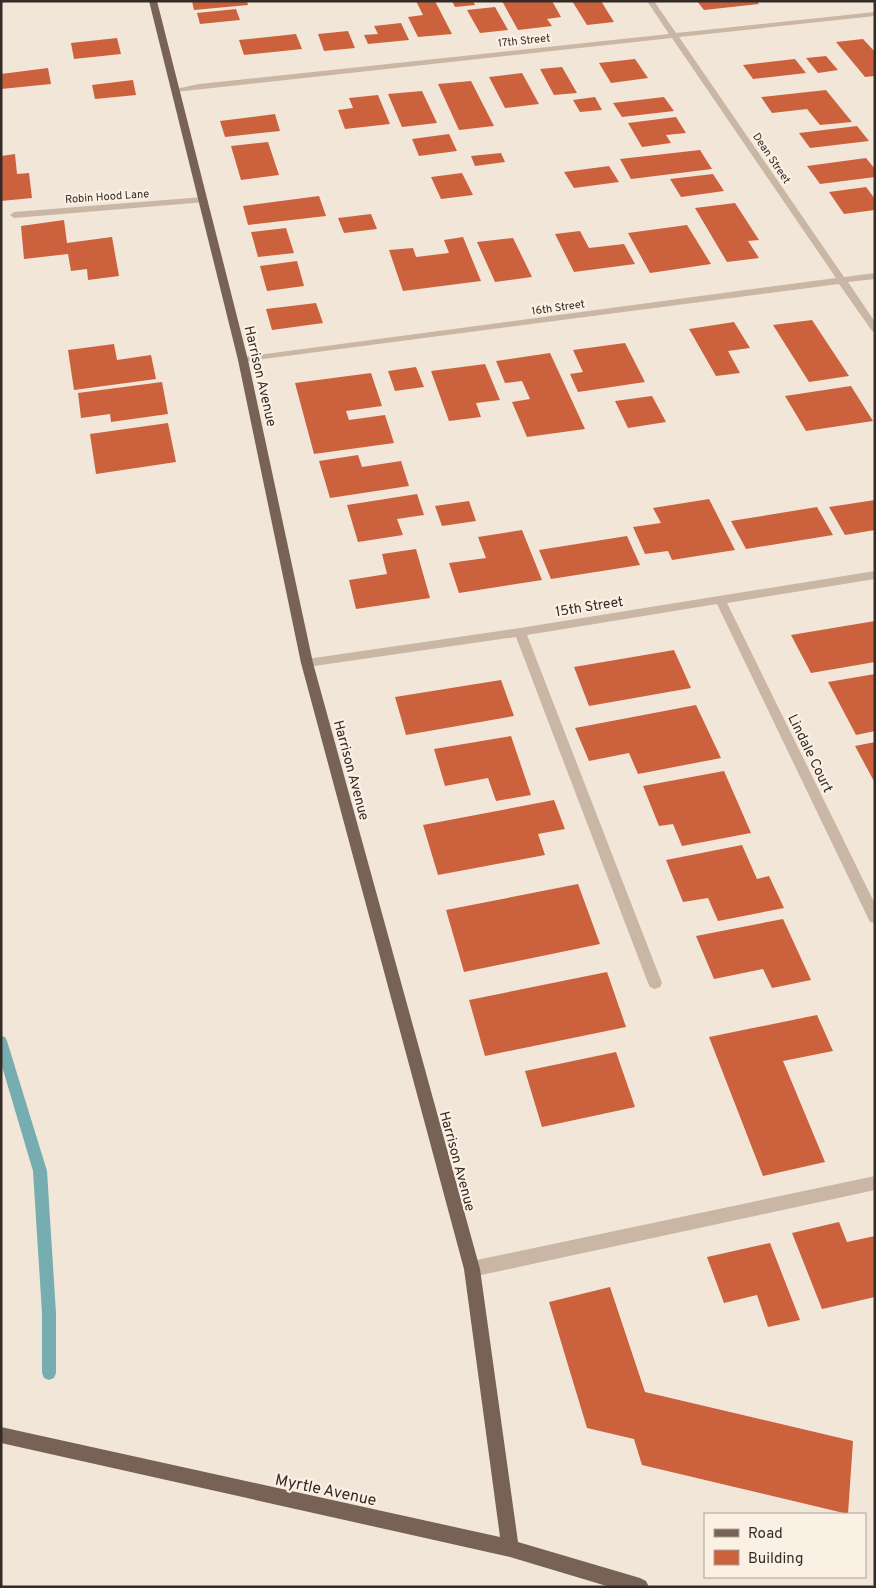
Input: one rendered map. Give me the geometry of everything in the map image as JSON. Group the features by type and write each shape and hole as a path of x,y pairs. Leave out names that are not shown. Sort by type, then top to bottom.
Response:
{"main road":[{"name":"Harrison Avenue","path":"152,1 243,360 307,663 472,1269 510,1548"},
{"name":"Myrtle Avenue","path":"1,1435 510,1548 640,1587"}],"street":[{"name":"Dean Street","path":"650,1 875,328"},
{"name":"17th Street","path":"176,90 875,14"},
{"name":"Robin Hood Lane","path":"14,215 203,200"},
{"name":"16th Street","path":"243,360 875,276"},
{"name":"15th Street","path":"307,663 520,632 875,575"},
{"name":"Lindale Court","path":"720,600 875,918"},
{"path":"520,632 655,983"},
{"path":"472,1269 875,1183"}],"building":[{"path":"192,1 247,1 248,5 194,10"},
{"path":"416,1 435,1 452,34 418,37 408,17 423,15"},
{"path":"452,1 473,1 475,5 455,7"},
{"path":"502,1 552,1 561,17 547,19 552,26 518,30"},
{"path":"572,1 601,1 614,22 587,25"},
{"path":"697,1 757,1 759,4 704,10"},
{"path":"495,7 508,30 480,33 467,10"},
{"path":"236,9 240,20 200,24 197,13"},
{"path":"401,23 409,40 368,44 364,35 378,34 374,26"},
{"path":"348,31 355,48 324,51 318,34"},
{"path":"296,34 302,49 244,55 239,40"},
{"path":"117,38 121,54 74,59 71,43"},
{"path":"863,39 875,52 875,76 865,77 836,42"},
{"path":"826,56 838,70 818,73 806,58"},
{"path":"635,59 648,78 611,83 599,63"},
{"path":"795,59 806,73 753,79 743,65"},
{"path":"562,67 577,93 554,95 540,69"},
{"path":"48,68 51,84 1,89 1,74"},
{"path":"522,73 539,104 505,108 489,77"},
{"path":"133,80 136,95 95,99 92,85"},
{"path":"471,81 494,126 459,130 438,84"},
{"path":"826,90 852,122 820,125 807,109 772,113 761,97"},
{"path":"422,91 437,123 402,127 388,94"},
{"path":"378,95 390,124 345,129 338,110 353,108 349,98"},
{"path":"595,97 602,110 580,112 573,100"},
{"path":"664,97 674,111 622,117 613,103"},
{"path":"275,114 280,131 225,137 220,121"},
{"path":"676,117 686,133 666,135 671,143 642,147 628,123"},
{"path":"857,126 869,141 810,148 799,133"},
{"path":"449,134 457,151 419,156 412,139"},
{"path":"268,142 279,175 241,180 231,146"},
{"path":"700,150 712,169 631,179 620,159"},
{"path":"501,153 505,162 475,166 471,156"},
{"path":"15,154 17,174 29,173 32,198 1,201 1,156"},
{"path":"866,158 875,169 875,177 820,184 807,166"},
{"path":"609,166 619,182 574,188 564,172"},
{"path":"462,173 473,195 441,199 431,177"},
{"path":"713,174 724,191 681,197 670,179"},
{"path":"866,187 875,199 875,210 844,214 829,192"},
{"path":"319,196 326,216 248,225 243,206"},
{"path":"735,203 759,240 748,241 759,258 727,262 695,208"},
{"path":"371,214 377,229 344,233 338,218"},
{"path":"64,220 67,243 112,237 119,276 88,280 87,269 71,271 68,254 24,259 21,226"},
{"path":"687,225 711,264 650,273 628,233"},
{"path":"286,228 294,253 258,257 251,232"},
{"path":"580,231 589,248 624,244 635,264 574,272 555,234"},
{"path":"463,237 481,281 403,291 389,250 413,248 416,257 449,253 444,240"},
{"path":"513,238 532,277 495,282 477,242"},
{"path":"297,261 304,286 267,291 260,266"},
{"path":"316,303 323,323 272,330 266,309"},
{"path":"812,320 849,376 809,382 773,325"},
{"path":"734,322 750,348 728,351 740,373 716,376 689,329"},
{"path":"625,343 645,382 578,392 570,374 583,372 573,350"},
{"path":"114,344 117,360 151,355 156,379 74,390 68,350"},
{"path":"550,353 585,429 527,437 512,402 530,399 522,381 505,383 496,361"},
{"path":"485,364 500,400 476,403 481,417 449,421 431,371"},
{"path":"416,367 424,387 395,391 388,371"},
{"path":"371,373 382,406 346,411 349,420 385,415 394,443 314,454 295,383"},
{"path":"162,382 168,414 111,422 110,414 81,418 78,393"},
{"path":"851,386 873,421 806,431 785,396"},
{"path":"652,396 666,422 628,428 615,401"},
{"path":"168,423 176,462 96,474 90,434"},
{"path":"358,455 362,467 401,461 409,486 330,498 319,461"},
{"path":"417,494 424,515 397,519 403,535 358,542 347,505"},
{"path":"709,499 735,550 672,560 668,551 645,554 633,527 661,523 653,508"},
{"path":"875,500 875,530 845,535 829,507"},
{"path":"469,501 476,521 442,526 435,506"},
{"path":"817,507 833,535 746,549 731,521"},
{"path":"522,530 542,580 459,593 449,563 486,558 478,537"},
{"path":"627,536 640,565 551,579 539,550"},
{"path":"416,549 430,598 356,609 349,580 387,574 382,554"},
{"path":"875,621 875,662 811,673 791,635"},
{"path":"674,650 691,688 589,706 574,667"},
{"path":"875,674 875,731 856,735 828,682"},
{"path":"501,680 514,716 406,735 395,697"},
{"path":"696,705 721,758 638,774 629,753 589,761 575,728"},
{"path":"511,736 531,795 496,801 488,778 445,786 434,749"},
{"path":"875,742 875,783 855,746"},
{"path":"724,771 751,833 682,846 673,824 659,826 643,786"},
{"path":"554,800 565,829 538,834 545,855 438,875 423,825"},
{"path":"742,845 757,879 769,876 784,908 718,921 708,898 683,902 666,860"},
{"path":"578,884 600,944 464,972 446,910"},
{"path":"783,919 811,980 772,988 763,969 714,979 696,936"},
{"path":"607,972 626,1027 485,1056 469,1000"},
{"path":"817,1015 833,1051 783,1061 825,1162 763,1176 709,1037"},
{"path":"616,1052 635,1107 542,1127 525,1071"},
{"path":"839,1222 847,1242 875,1236 875,1297 822,1309 792,1233"},
{"path":"770,1243 800,1320 768,1327 757,1295 724,1303 707,1257"},
{"path":"610,1287 645,1392 853,1441 848,1513 642,1465 634,1439 587,1428 549,1302"}],"waterway":[{"path":"1,1041 40,1171 49,1313 49,1373"}]}
